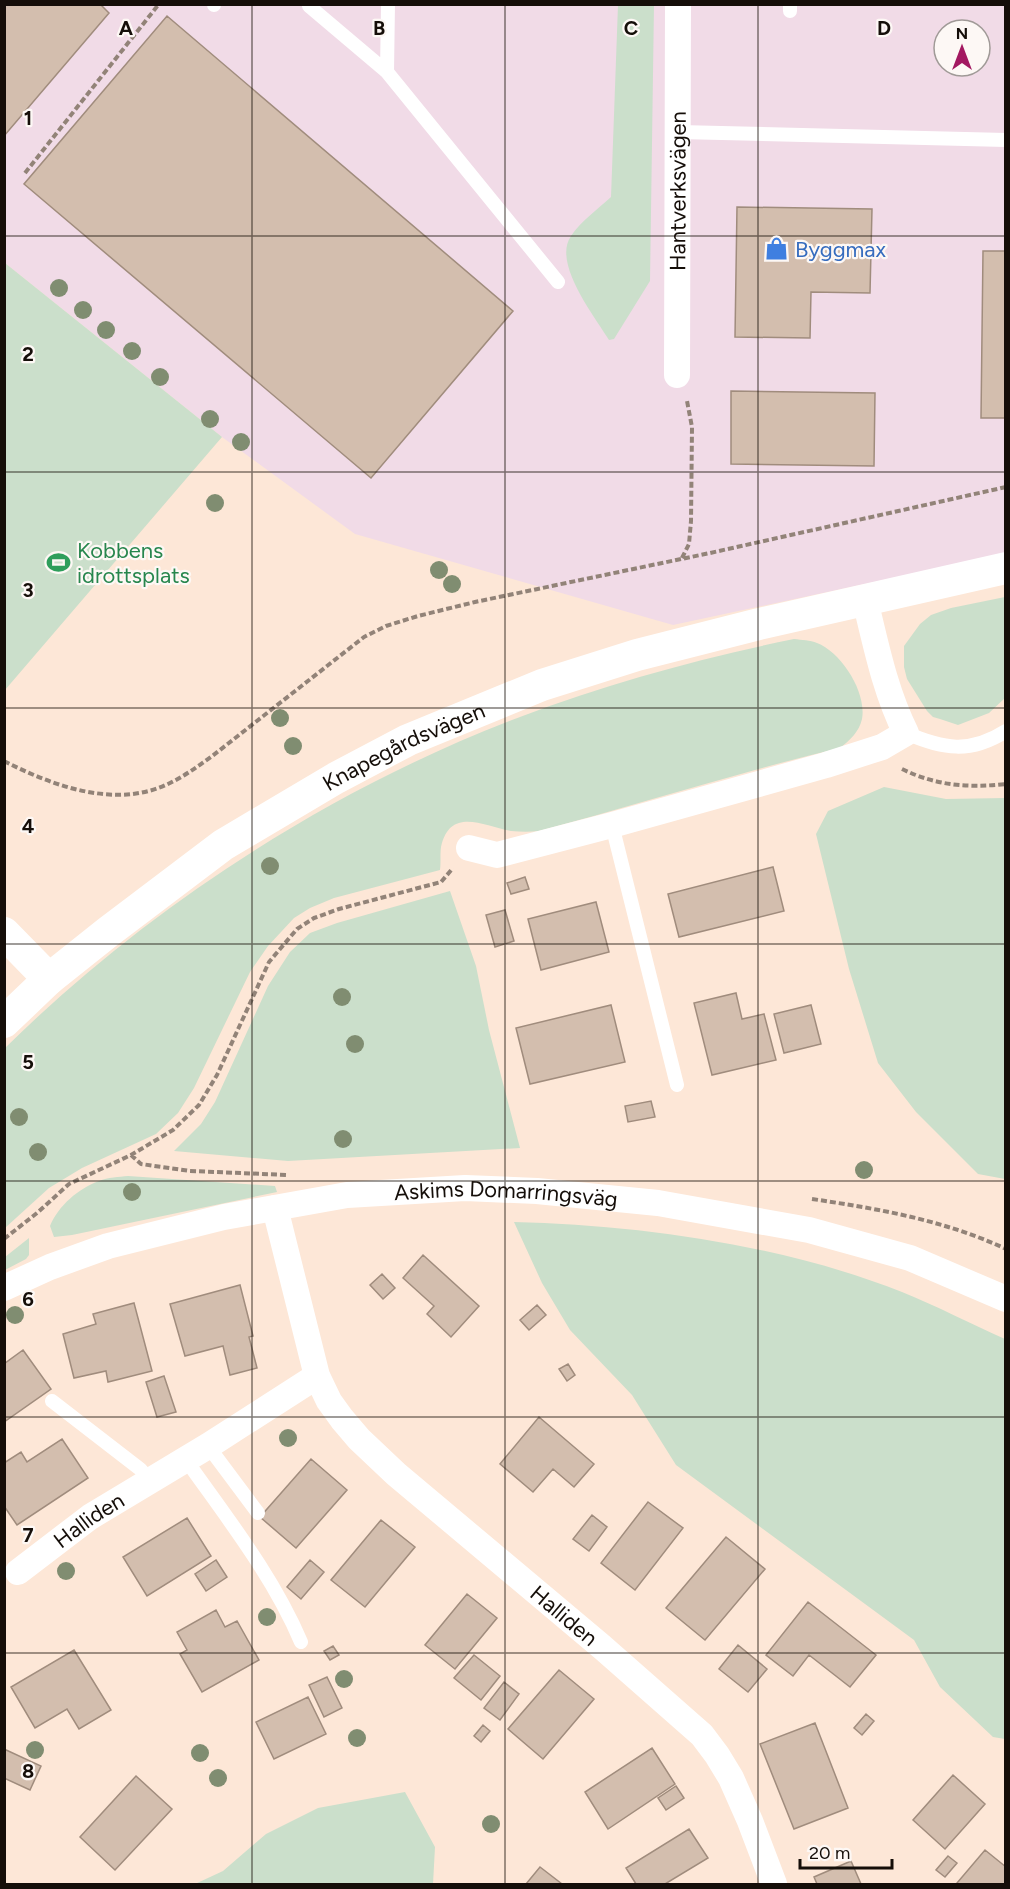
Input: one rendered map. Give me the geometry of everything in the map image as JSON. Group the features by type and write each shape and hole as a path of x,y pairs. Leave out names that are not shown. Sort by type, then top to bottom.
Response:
{"street":[{"name":"Hantverksvägen","path":"677,375 678,4"},
{"name":"Knapegårdsvägen","path":"4,1022 49,979 224,845 336,778 408,740 542,685 637,655 1005,568"},
{"path":"470,848 497,855 612,825 826,765 882,747 906,733 897,716 882,675 865,600"},
{"path":"4,933 49,979"},
{"name":"Askims Domarringsväg","path":"4,1288 50,1267 108,1246 224,1217 347,1194 465,1188 537,1191 658,1203 766,1221 910,1258 1005,1299"},
{"name":"Halliden","path":"275,1208 317,1376 329,1401 342,1419 359,1439 396,1474 602,1647 702,1735 730,1778 750,1821 774,1884"},
{"name":"Halliden","path":"18,1572 90,1517 186,1460 317,1376"}],"lane":[{"path":"387,72 388,4"},
{"path":"309,6 387,72 558,282"},
{"path":"679,132 1005,140"},
{"path":"906,733 927,742 956,748 976,746 994,739 1005,731"},
{"path":"612,825 677,1085"},
{"path":"52,1401 140,1469 150,1480"},
{"path":"208,1446 258,1513"},
{"path":"186,1460 263,1573 290,1618 301,1642"}],"path":[{"path":"25,173 159,4"},
{"path":"677,375 687,400 692,427 691,521 689,544 682,558"},
{"path":"4,761 28,773 98,794 126,795 150,790 185,775 211,757 364,637 386,626 418,615 1005,487"},
{"path":"882,747 893,765 938,783 974,787 1005,784"},
{"path":"4,1239 69,1184 143,1149 173,1130 199,1105 217,1075 269,962 297,929 314,918 339,909 441,882 470,848"}],"shaded area":[{"path":"4,5 1005,5 1005,554 673,625 355,534 222,437 5,263"}],"green space":[{"path":"618,5 654,5 650,281 614,339 609,340 571,275 567,260 567,247 571,236 580,225 611,197"},
{"name":"Kobbens idrottsplats","path":"5,263 222,437 5,690"},
{"path":"1005,597 1005,698 989,713 958,725 933,717 907,679 904,667 904,646 920,624 931,615 951,608"},
{"path":"794,639 812,641 826,648 843,664 856,685 862,708 861,724 851,739 840,748 539,831 511,831 469,822 452,826 445,834 441,847 440,870 334,898 294,918 268,946 250,972 194,1088 178,1113 156,1134 82,1168 49,1188 5,1228 5,1048 120,946 181,900 245,856 312,816 380,779 449,746 520,717 621,682 725,654"},
{"path":"884,787 946,799 1005,798 1005,1179 978,1174 916,1112 878,1063 849,969 816,834 828,811"},
{"path":"450,891 476,966 489,1030 520,1148 288,1161 174,1151 201,1124 215,1102 268,986 290,952 310,933 337,923"},
{"path":"128,1176 275,1186 277,1192 54,1237 50,1226 58,1211 70,1199 84,1188 99,1181"},
{"path":"514,1222 661,1233 760,1250 809,1262 902,1292 1005,1339 1005,1739 993,1737 940,1687 914,1640 676,1465 632,1395 570,1330 542,1283"},
{"path":"29,1238 29,1255 26,1259 5,1270 5,1257"},
{"path":"405,1792 435,1847 433,1884 195,1884 223,1871 266,1834 318,1808"}],"building":[{"path":"4,4 100,4 109,13 4,136"},
{"path":"167,16 513,311 371,478 24,184"},
{"path":"737,207 872,209 870,293 811,292 810,338 735,337"},
{"path":"983,251 1006,251 1006,418 981,418"},
{"path":"731,391 875,393 874,466 731,464"},
{"path":"773,867 784,911 679,937 668,894"},
{"path":"525,877 529,889 511,894 507,883"},
{"path":"596,902 609,952 541,970 528,919"},
{"path":"505,910 514,941 495,947 486,915"},
{"path":"736,993 742,1019 764,1014 776,1060 712,1075 694,1003"},
{"path":"611,1005 625,1062 530,1084 516,1028"},
{"path":"811,1005 821,1044 784,1053 774,1014"},
{"path":"651,1101 655,1117 628,1122 625,1106"},
{"path":"423,1255 479,1306 451,1337 427,1314 434,1306 403,1278"},
{"path":"382,1274 395,1288 383,1299 370,1285"},
{"path":"240,1285 253,1336 249,1337 257,1368 230,1375 223,1346 185,1356 170,1304"},
{"path":"134,1303 152,1371 108,1382 106,1371 74,1378 63,1334 96,1324 93,1314"},
{"path":"537,1305 546,1315 529,1330 520,1320"},
{"path":"23,1350 51,1389 4,1422 4,1364"},
{"path":"568,1364 575,1375 567,1381 559,1369"},
{"path":"164,1376 176,1412 157,1417 146,1382"},
{"path":"539,1417 594,1464 574,1487 553,1469 533,1492 500,1464"},
{"path":"62,1439 88,1478 17,1525 4,1506 4,1463 21,1452 27,1462"},
{"path":"311,1459 347,1490 296,1548 260,1517"},
{"path":"648,1502 683,1528 635,1590 601,1563"},
{"path":"592,1515 607,1527 589,1551 573,1539"},
{"path":"187,1518 211,1556 147,1596 123,1557"},
{"path":"381,1520 415,1547 365,1607 331,1580"},
{"path":"726,1537 765,1569 705,1640 666,1608"},
{"path":"216,1560 227,1577 206,1591 195,1574"},
{"path":"310,1560 324,1572 301,1599 287,1587"},
{"path":"467,1594 497,1618 455,1669 425,1645"},
{"path":"808,1602 876,1655 850,1687 809,1655 793,1676 766,1655"},
{"path":"216,1610 225,1627 237,1621 259,1660 202,1692 180,1654 187,1650 177,1632"},
{"path":"738,1645 767,1669 748,1692 719,1669"},
{"path":"333,1646 339,1655 330,1660 324,1651"},
{"path":"74,1650 111,1710 79,1729 67,1709 35,1728 11,1687"},
{"path":"474,1655 500,1676 481,1700 454,1678"},
{"path":"559,1670 594,1699 543,1759 508,1729"},
{"path":"327,1677 342,1708 324,1717 309,1685"},
{"path":"504,1682 519,1694 500,1720 484,1708"},
{"path":"308,1697 326,1734 274,1759 256,1722"},
{"path":"866,1714 874,1721 862,1735 854,1728"},
{"path":"815,1723 848,1808 794,1829 760,1744"},
{"path":"483,1725 490,1731 481,1742 474,1736"},
{"path":"652,1748 675,1784 608,1829 585,1792"},
{"path":"4,1749 41,1766 30,1790 4,1778"},
{"path":"953,1775 985,1804 945,1849 913,1820"},
{"path":"136,1776 172,1809 115,1870 80,1837"},
{"path":"676,1786 684,1798 666,1810 658,1798"},
{"path":"689,1829 708,1858 665,1884 636,1884 626,1868"},
{"path":"985,1850 1006,1867 1006,1884 957,1883"},
{"path":"948,1856 957,1863 945,1877 936,1870"},
{"path":"851,1861 861,1884 817,1884 814,1877"},
{"path":"540,1867 562,1884 526,1884"}],"place":[{"name":"Byggmax","path":"777,249"},
{"name":"Kobbens idrottsplats","path":"59,563"}]}
